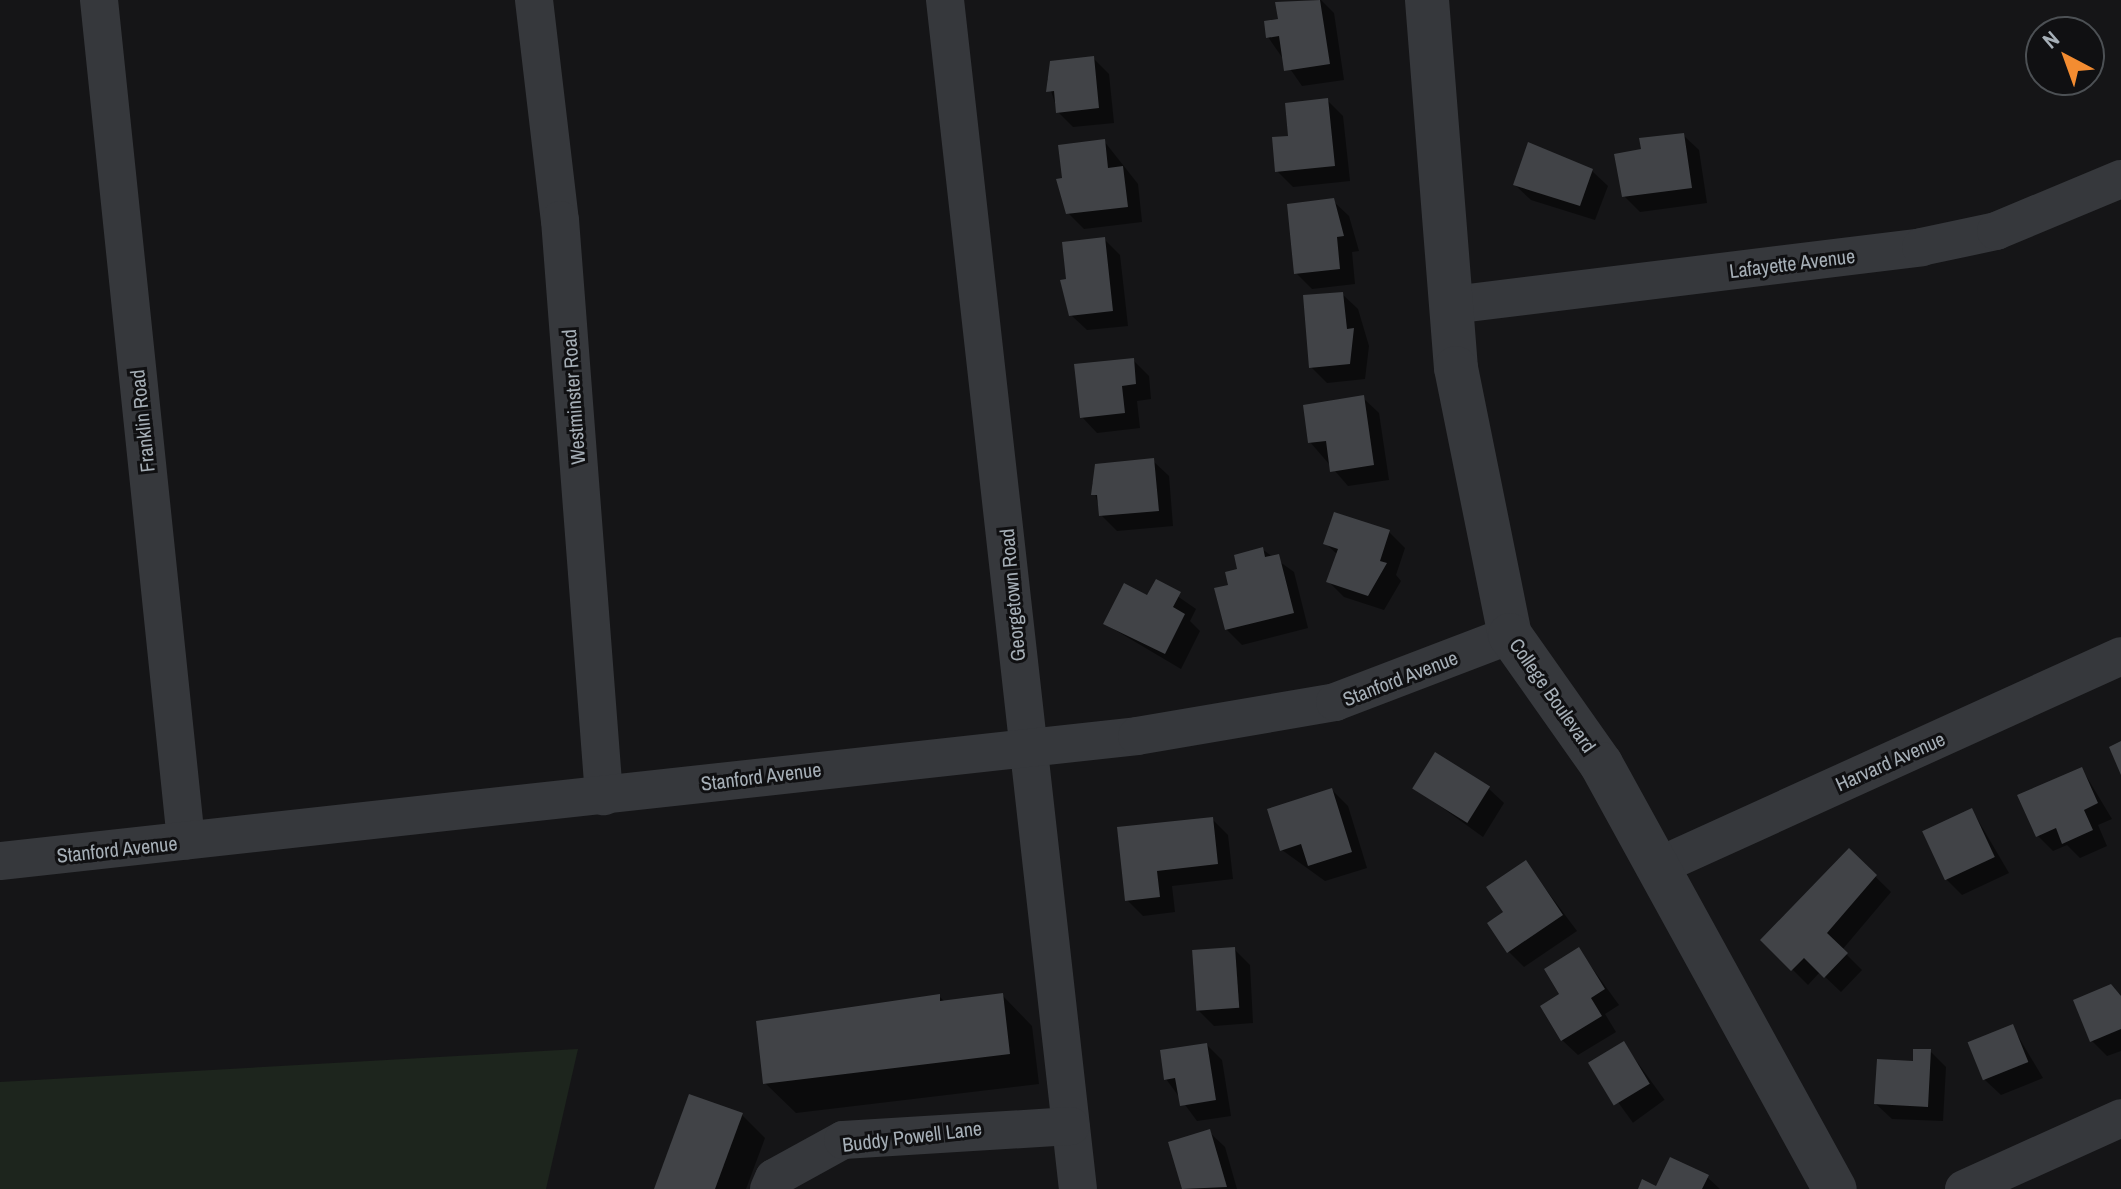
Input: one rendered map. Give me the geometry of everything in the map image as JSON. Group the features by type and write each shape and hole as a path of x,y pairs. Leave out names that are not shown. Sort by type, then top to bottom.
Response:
{"street":[{"name":"Franklin Road","path":"99,0 186,841"},
{"name":"Westminster Road","path":"534,0 560,220 604,796"},
{"name":"Georgetown Road","path":"945,0 1026,747 1078,1189"},
{"name":"College Boulevard","path":"1427,0 1456,368 1510,635 1601,764 1659,866 1738,1022 1769,1065 1835,1189"},
{"name":"Lafayette Avenue","path":"1452,305 1921,247 1996,231 2121,179"},
{"name":"Stanford Avenue","path":"0,861 1026,747 1335,702 1510,635"},
{"name":"Harvard Avenue","path":"1659,866 2121,656"},
{"path":"1964,1189 2121,1118"},
{"name":"Buddy Powell Lane","path":"769,1189 774,1178 843,1140 1071,1126"}],"shaded area":[{"path":"578,1049 546,1189 0,1189 0,1082"}],"building":[{"path":"1320,0 1330,64 1284,71 1279,36 1266,38 1264,21 1278,19 1275,2"},
{"path":"1094,56 1099,108 1056,113 1054,91 1046,92 1050,61"},
{"path":"1328,98 1335,166 1275,172 1272,137 1288,136 1285,103"},
{"path":"1684,133 1692,188 1622,197 1614,154 1641,149 1639,138"},
{"path":"1105,139 1108,168 1123,166 1128,207 1066,214 1056,179 1062,178 1058,145"},
{"path":"1528,142 1593,169 1580,206 1513,185"},
{"path":"1334,198 1344,236 1337,237 1340,269 1294,274 1287,204"},
{"path":"1105,237 1113,311 1069,316 1060,280 1066,279 1062,242"},
{"path":"1343,292 1347,329 1354,328 1350,364 1309,368 1303,295"},
{"path":"1134,358 1136,384 1122,386 1125,413 1080,418 1074,364"},
{"path":"1364,395 1374,465 1330,472 1326,441 1308,443 1303,405"},
{"path":"1154,458 1159,511 1099,516 1097,495 1091,495 1095,464"},
{"path":"1334,512 1390,530 1380,561 1387,563 1368,596 1326,582 1338,549 1323,544"},
{"path":"1263,547 1265,557 1279,554 1294,613 1225,630 1214,588 1228,585 1225,572 1237,569 1234,555"},
{"path":"1156,579 1181,592 1173,607 1185,614 1165,654 1103,624 1124,583 1147,595"},
{"path":"2121,741 2121,775 2109,747"},
{"path":"1435,752 1490,786 1467,823 1412,788"},
{"path":"2082,767 2098,803 2084,810 2093,830 2062,844 2056,828 2036,837 2017,795"},
{"path":"1332,788 1352,852 1308,866 1301,844 1280,851 1267,809"},
{"path":"1972,808 1995,857 1945,880 1922,831"},
{"path":"1213,817 1218,864 1157,871 1160,897 1125,901 1117,827"},
{"path":"1849,848 1877,875 1827,933 1848,953 1824,978 1804,958 1791,971 1760,940"},
{"path":"1526,860 1563,915 1507,953 1487,923 1503,912 1486,887"},
{"path":"1235,947 1239,1008 1196,1011 1192,950"},
{"path":"1579,947 1605,989 1591,998 1602,1016 1561,1041 1540,1006 1559,994 1544,969"},
{"path":"2111,984 2121,996 2121,1029 2090,1042 2073,1000"},
{"path":"1003,993 1010,1054 763,1084 756,1021 940,994 940,1001"},
{"path":"2013,1024 2028,1062 1983,1080 1968,1042"},
{"path":"1624,1041 1650,1084 1614,1105 1588,1063"},
{"path":"1207,1043 1216,1100 1180,1106 1175,1078 1164,1080 1160,1050"},
{"path":"1913,1049 1931,1049 1928,1107 1874,1104 1877,1059 1913,1061"},
{"path":"689,1094 743,1113 715,1189 654,1189"},
{"path":"1210,1129 1227,1187 1182,1189 1168,1142"},
{"path":"1670,1157 1709,1175 1702,1189 1638,1189 1642,1179 1656,1186"}]}
